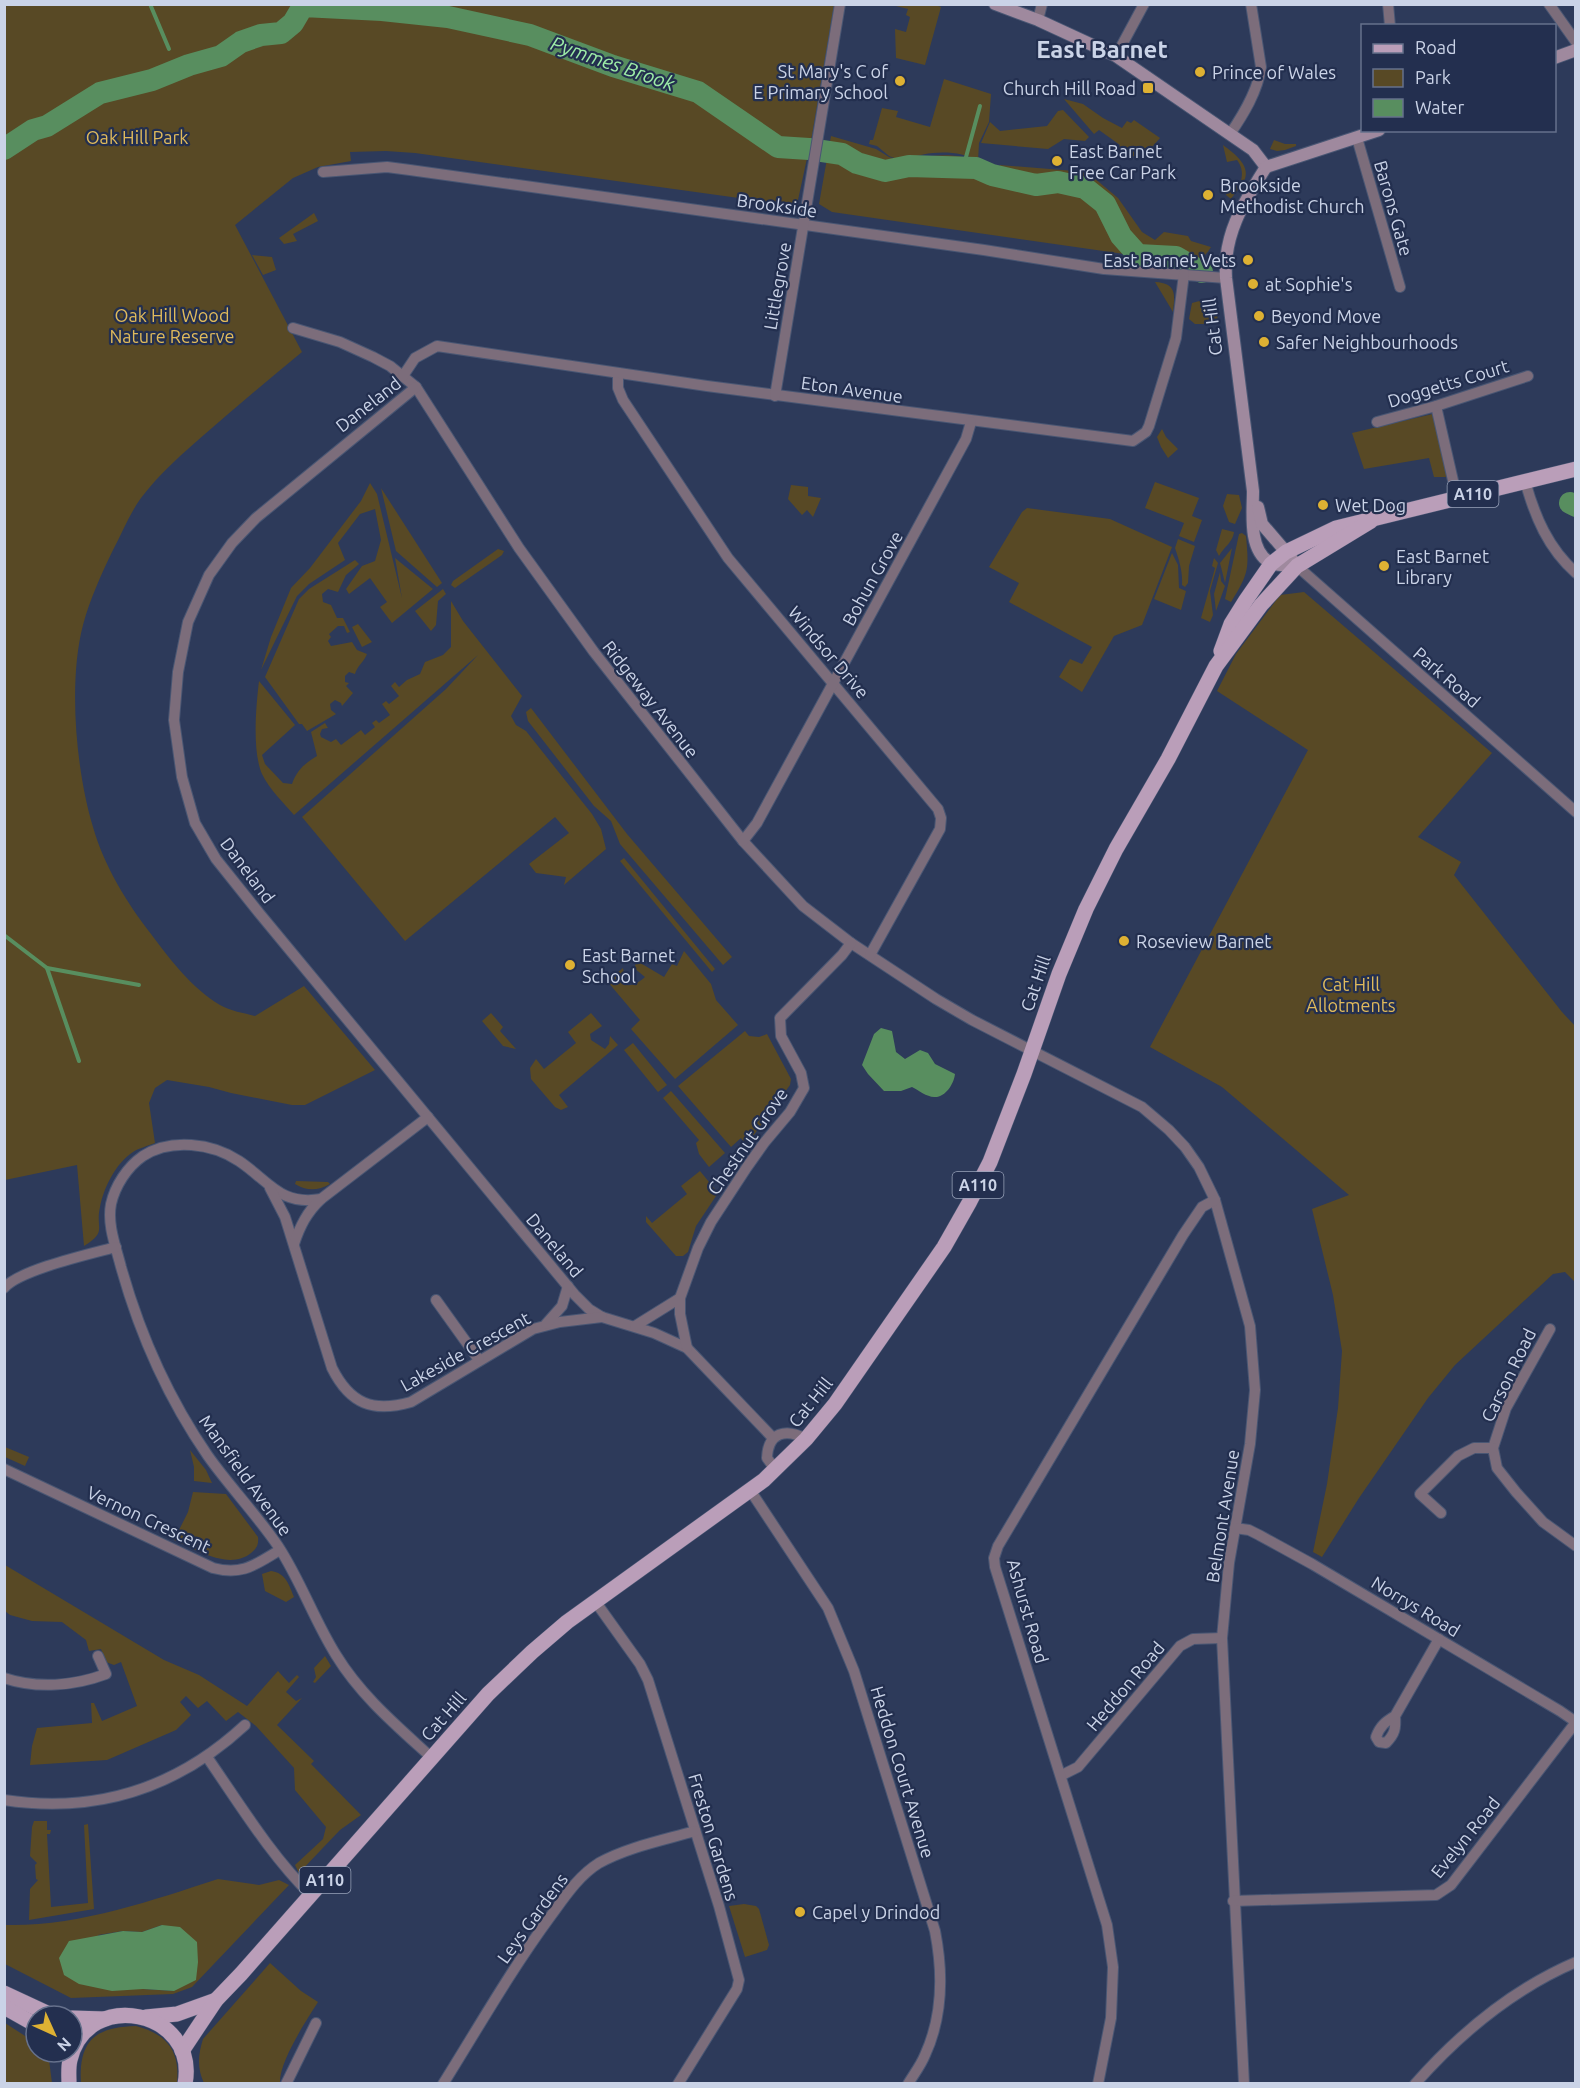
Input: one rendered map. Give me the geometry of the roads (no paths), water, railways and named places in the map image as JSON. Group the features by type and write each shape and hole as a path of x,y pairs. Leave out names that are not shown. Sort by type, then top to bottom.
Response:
{"main road":[{"path":"995,4 1038,20 1116,56 1253,150 1266,167 1374,132"},
{"path":"1556,57 1575,50"},
{"name":"Cat Hill","path":"1266,167 1236,219 1227,248 1226,278 1253,491 1253,527 1259,550 1271,564"},
{"name":"A110","path":"1286,552 1336,528 1575,469"},
{"name":"Cat Hill","path":"1216,666 1262,604 1297,566 1262,524 1253,491"},
{"name":"A110","path":"1297,566 1371,521"},
{"name":"Cat Hill","path":"182,2051 216,2000 488,1694 532,1652 595,1601 776,1469 806,1439 835,1404 954,1230 990,1162 1059,974 1099,881 1168,759 1216,666 1231,624 1271,564 1286,552"},
{"path":"1271,564 1297,566"},
{"path":"4,1994 27,2004"},
{"name":"Cat Hill","path":"84,2018 177,2014 216,2000"},
{"path":"4,2007 24,2018"},
{"path":"145,2017 157,2022 167,2030 182,2051 187,2082"},
{"path":"84,2034 92,2026 105,2019"},
{"path":"67,2064 69,2084"}],"street":[{"name":"Littlegrove","path":"776,396 840,4"},
{"path":"1038,20 1042,4"},
{"path":"1116,56 1144,4"},
{"path":"1230,134 1244,113 1260,75 1261,67 1251,4"},
{"path":"1388,4 1390,24"},
{"path":"1549,4 1575,42"},
{"name":"Barons Gate","path":"1357,138 1400,287"},
{"name":"Brookside","path":"323,172 387,167 973,248 1104,269 1226,278"},
{"name":"Eton Avenue","path":"404,376 415,358 437,346 776,396 1133,441 1141,437 1149,426 1174,344 1190,275"},
{"name":"Ridgeway Avenue","path":"293,328 340,342 381,361 416,387 519,548 594,652 743,841 803,906 851,943 936,999 1032,1051"},
{"name":"Windsor Drive","path":"618,373 618,388 623,400 728,558 938,809 941,818 940,828 870,955"},
{"name":"Doggetts Court","path":"1377,422 1436,406 1528,376"},
{"name":"Daneland","path":"416,387 256,518 226,550 209,575 188,622 178,672 174,720 182,777 195,823 216,859 589,1309 602,1317 635,1326 687,1348 773,1438"},
{"path":"1436,406 1457,498"},
{"name":"Bohun Grove","path":"743,841 757,824 966,439 971,422"},
{"path":"1525,481 1540,526 1560,557 1575,573"},
{"name":"Park Road","path":"1297,566 1575,812"},
{"name":"Chestnut Grove","path":"687,1348 680,1314 680,1299 698,1248 711,1222 764,1143 790,1112 804,1088 801,1073 782,1036 780,1017 842,956 851,943"},
{"name":"Belmont Avenue","path":"1032,1051 1142,1107 1185,1147 1215,1200 1250,1326 1255,1390 1250,1444 1229,1563 1222,1638 1233,1901 1244,2084"},
{"path":"294,1244 302,1222 321,1199 428,1117"},
{"name":"Mansfield Avenue","path":"321,1199 308,1201 287,1197 270,1187 238,1160 218,1150 184,1145 155,1150 133,1164 116,1190 111,1205 110,1222 130,1300 143,1335 173,1400 210,1458 280,1550 336,1656 370,1701 432,1758"},
{"name":"Lakeside Crescent","path":"270,1187 285,1217 332,1368 340,1384 362,1402 379,1408 396,1407 411,1402 521,1335 545,1325 602,1317"},
{"name":"Ashurst Road","path":"1098,2084 1111,2018 1113,1967 1107,1925 994,1558 998,1546 1183,1235 1202,1207 1215,1200"},
{"path":"4,1288 9,1282 28,1274 116,1247"},
{"name":"Lakeside Crescent","path":"545,1325 562,1306 568,1286"},
{"path":"635,1326 680,1299"},
{"path":"436,1300 479,1360"},
{"name":"Carson Road","path":"1550,1329 1506,1408 1493,1448 1497,1468 1516,1492 1543,1522 1575,1545"},
{"path":"776,1469 767,1458 769,1444 773,1438 790,1432 806,1439"},
{"path":"1441,1513 1420,1494 1458,1456 1474,1448 1493,1448"},
{"name":"Vernon Crescent","path":"4,1469 213,1568 226,1571 250,1568 280,1550"},
{"name":"Heddon Court Avenue","path":"750,1490 828,1608 850,1660 935,1931 941,1962 940,1992 935,2024 926,2055 908,2084"},
{"name":"Norrys Road","path":"1235,1528 1249,1530 1259,1535 1439,1639 1575,1722"},
{"name":"Freston Gardens","path":"595,1601 640,1664 648,1680 740,1980 737,1989 678,2084"},
{"name":"Heddon Road","path":"1062,1775 1078,1767 1180,1646 1193,1639 1222,1638"},
{"path":"1395,1716 1439,1639"},
{"path":"4,1678 36,1684 68,1684 91,1680 106,1674 98,1656"},
{"name":"Evelyn Road","path":"1233,1901 1436,1895 1451,1885 1575,1722"},
{"path":"4,1800 30,1804 70,1804 113,1798 158,1783 207,1756 245,1725"},
{"path":"207,1756 278,1857 296,1881 311,1895"},
{"name":"Leys Gardens","path":"443,2084 519,1962 567,1893 583,1875 616,1855 695,1831"},
{"path":"1415,2084 1443,2053 1498,2007 1534,1983 1575,1962"},
{"path":"286,2084 316,2023"}],"water":[{"path":"881,1028 892,1031 896,1052 905,1059 920,1050 928,1053 935,1064 955,1074 951,1086 945,1093 938,1097 931,1097 912,1087 901,1091 884,1091 862,1065 874,1034"},
{"path":"162,1925 180,1927 197,1942 196,1980 174,1991 143,1989 112,1991 79,1984 64,1975 59,1958 69,1941 123,1931 142,1932"}],"waterway":[{"path":"150,4 169,49"},
{"name":"Pymmes Brook","path":"4,149 100,93 152,80 189,65 221,56 241,42 261,35 281,33 293,23 303,6 382,10 448,17 530,35 613,66 698,92 778,147 842,154 857,163 885,171 909,166 976,168 992,175 1036,185 1058,182 1085,188 1105,204 1121,236 1138,255 1176,257 1202,272"},
{"path":"963,168 980,106"},
{"name":"Pymmes Brook","path":"1570,503 1576,506"},
{"path":"4,935 47,968 139,985"},
{"path":"47,968 79,1061"}],"place":[{"name":"Prince of Wales","path":"1200,72"},
{"name":"St Mary's C of E Primary School","path":"900,81"},
{"name":"Church Hill Road","path":"1148,88"},
{"name":"East Barnet Free Car Park","path":"1057,161"},
{"name":"Brookside Methodist Church","path":"1208,195"},
{"name":"East Barnet Vets","path":"1248,260"},
{"name":"at Sophie's","path":"1253,284"},
{"name":"Beyond Move","path":"1259,316"},
{"name":"Safer Neighbourhoods","path":"1264,342"},
{"name":"Wet Dog","path":"1323,505"},
{"name":"East Barnet Library","path":"1384,566"},
{"name":"Roseview Barnet","path":"1124,941"},
{"name":"East Barnet School","path":"570,965"},
{"name":"Capel y Drindod","path":"800,1912"}],"district":[{"name":"East Barnet","path":"1102,49"}],"park label":[{"name":"Oak Hill Park","path":"137,137"},
{"name":"Oak Hill Wood Nature Reserve","path":"172,325"},
{"name":"Cat Hill Allotments","path":"1351,994"}]}
